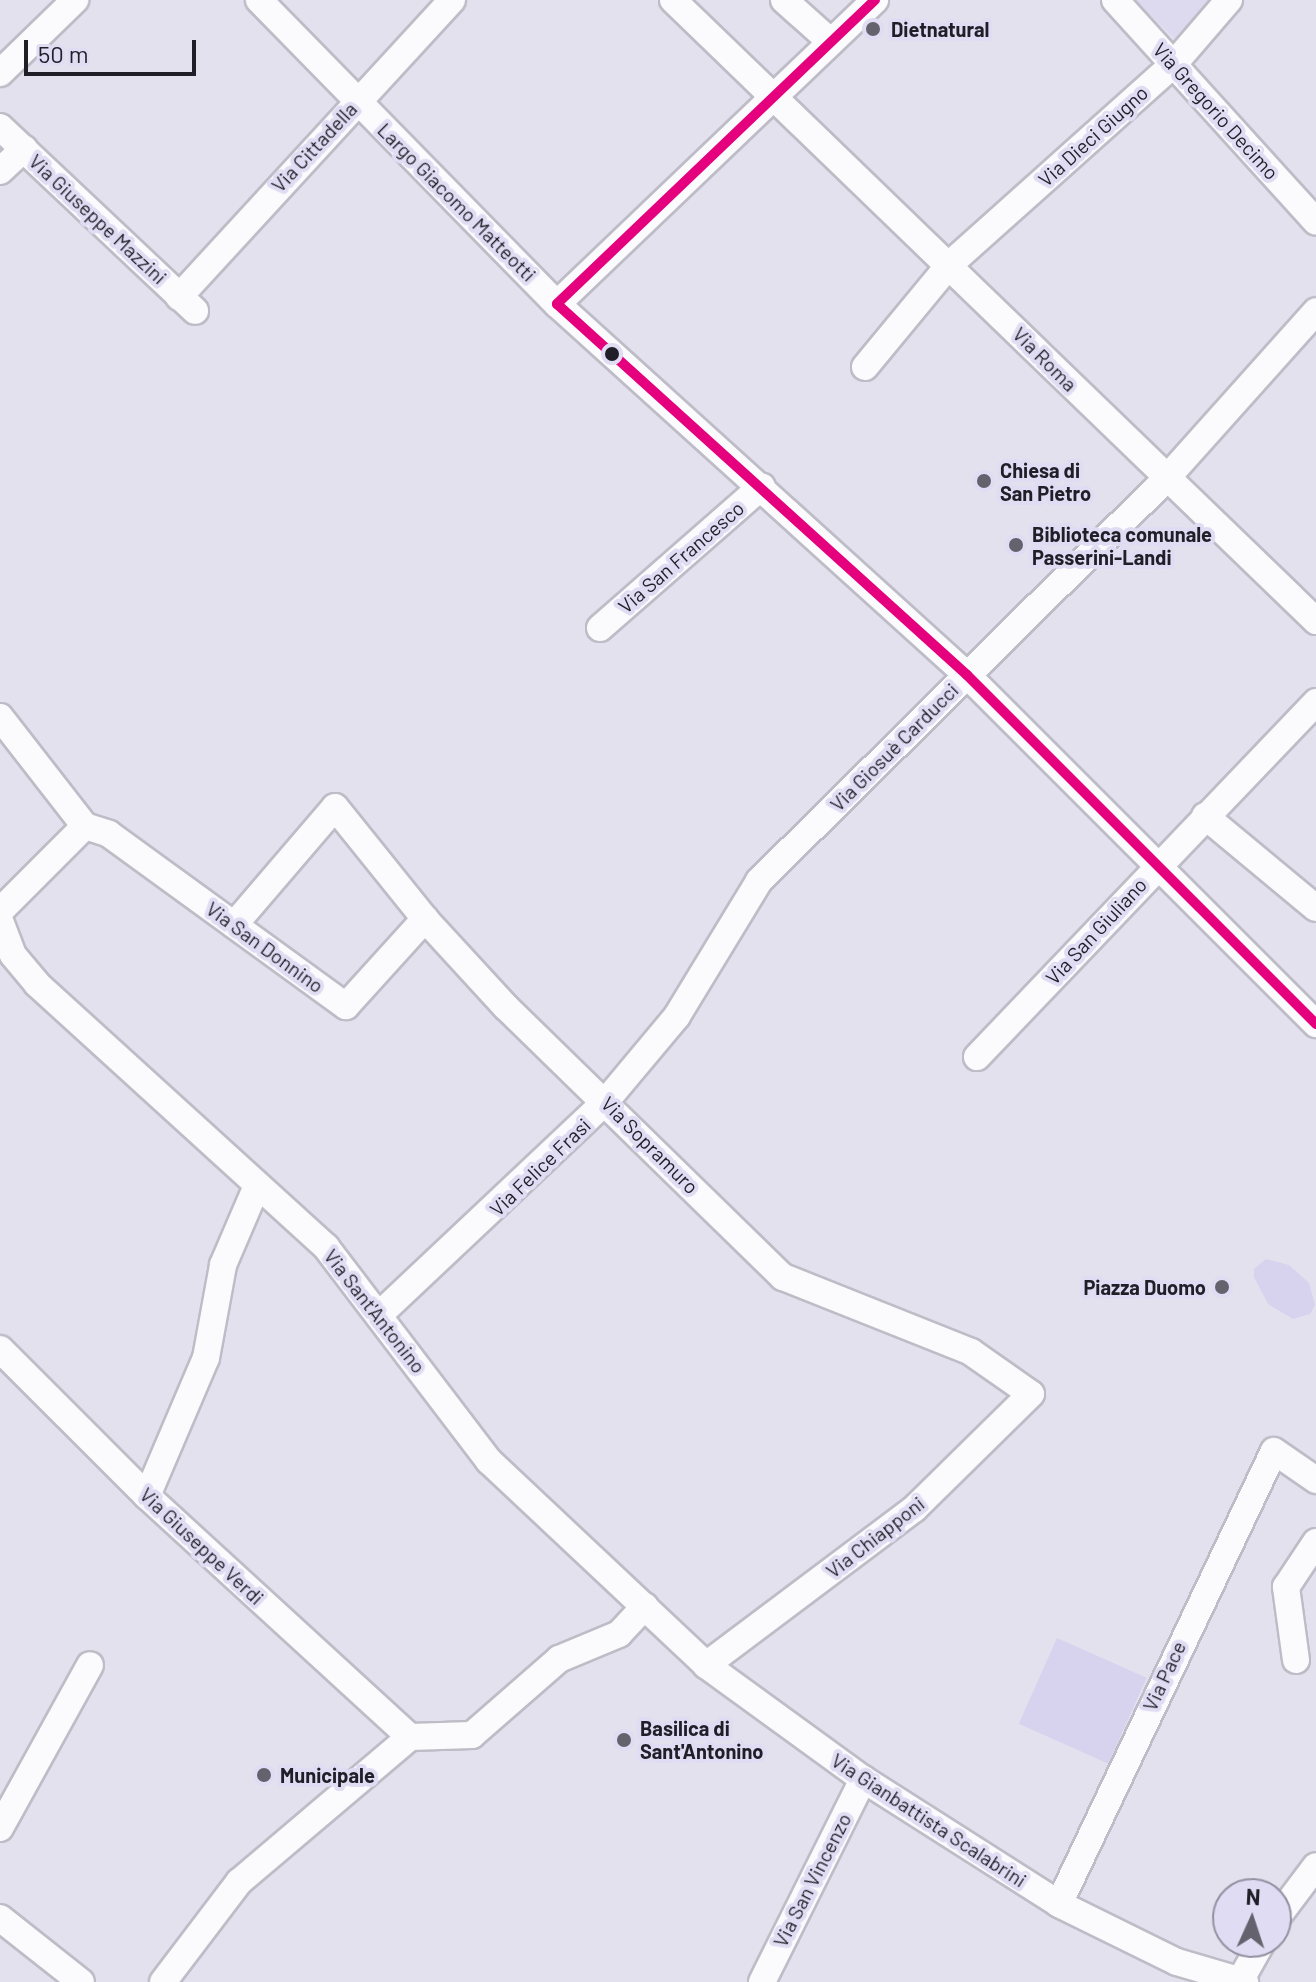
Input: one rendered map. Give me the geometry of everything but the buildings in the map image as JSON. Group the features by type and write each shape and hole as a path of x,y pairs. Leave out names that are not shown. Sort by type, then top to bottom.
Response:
{"street":[{"path":"0,73 75,0"},
{"name":"Largo Giacomo Matteotti","path":"259,0 557,304 762,486 967,675 1160,863 1316,1024"},
{"name":"Via Cittadella","path":"187,304 356,101 452,0"},
{"name":"Via Roma","path":"673,0 1316,621"},
{"path":"784,0 831,42"},
{"path":"557,304 875,0"},
{"name":"Via Gregorio Decimo","path":"1115,0 1316,222"},
{"name":"Via Dieci Giugno","path":"865,367 949,265 1173,65 1229,0"},
{"name":"Via Giuseppe Mazzini","path":"0,127 187,304"},
{"path":"0,171 24,149"},
{"name":"Via Giosuè Carducci","path":"759,881 1166,479 1316,311"},
{"name":"Via San Francesco","path":"600,628 762,486"},
{"name":"Via San Giuliano","path":"977,1057 1316,702"},
{"path":"0,717 85,826 0,911"},
{"name":"Via Sopramuro","path":"234,925 335,807 425,919 506,1007 606,1101 783,1277 971,1352 1031,1394"},
{"path":"1205,816 1316,908"},
{"name":"Via San Donnino","path":"85,826 109,834 346,1006 425,919"},
{"name":"Via Felice Frasi","path":"379,1315 606,1101 677,1016 759,881"},
{"name":"Via Sant'Antonino","path":"0,921 13,955 37,984 256,1188 326,1247 489,1461 645,1606"},
{"path":"147,1496 206,1358 223,1265 256,1188"},
{"name":"Via Giuseppe Verdi","path":"0,1349 147,1496 410,1737"},
{"name":"Via Chiapponi","path":"706,1665 914,1509 1031,1394"},
{"name":"Via Pace","path":"1059,1904 1274,1451 1316,1480"},
{"path":"1296,1660 1286,1587 1316,1542"},
{"path":"163,1982 239,1882 410,1737 472,1735 559,1659 619,1634 645,1606"},
{"name":"Via Gianbattista Scalabrini","path":"645,1606 706,1665 863,1779 1059,1904 1177,1962 1242,1981"},
{"path":"0,1828 90,1665"},
{"name":"Via San Vincenzo","path":"762,1982 863,1779"},
{"path":"1292,1898 1316,1866"},
{"path":"0,1918 81,1982"},
{"path":"1242,1981 1254,1958"}],"shaded area":[{"path":"1135,0 1218,0 1180,44"},
{"path":"1266,1259 1289,1265 1309,1283 1315,1305 1310,1314 1293,1319 1268,1304 1254,1277 1254,1269"},
{"path":"1057,1638 1147,1678 1108,1764 1019,1724"}],"transit line":[{"path":"875,0 557,304 967,675 1316,1024"}],"place":[{"name":"Dietnatural","path":"873,29"},
{"name":"Chiesa di San Pietro","path":"984,481"},
{"name":"Biblioteca comunale Passerini-Landi","path":"1016,545"},
{"name":"Piazza Duomo","path":"1222,1287"},
{"name":"Basilica di Sant'Antonino","path":"624,1740"},
{"name":"Municipale","path":"264,1775"}]}
